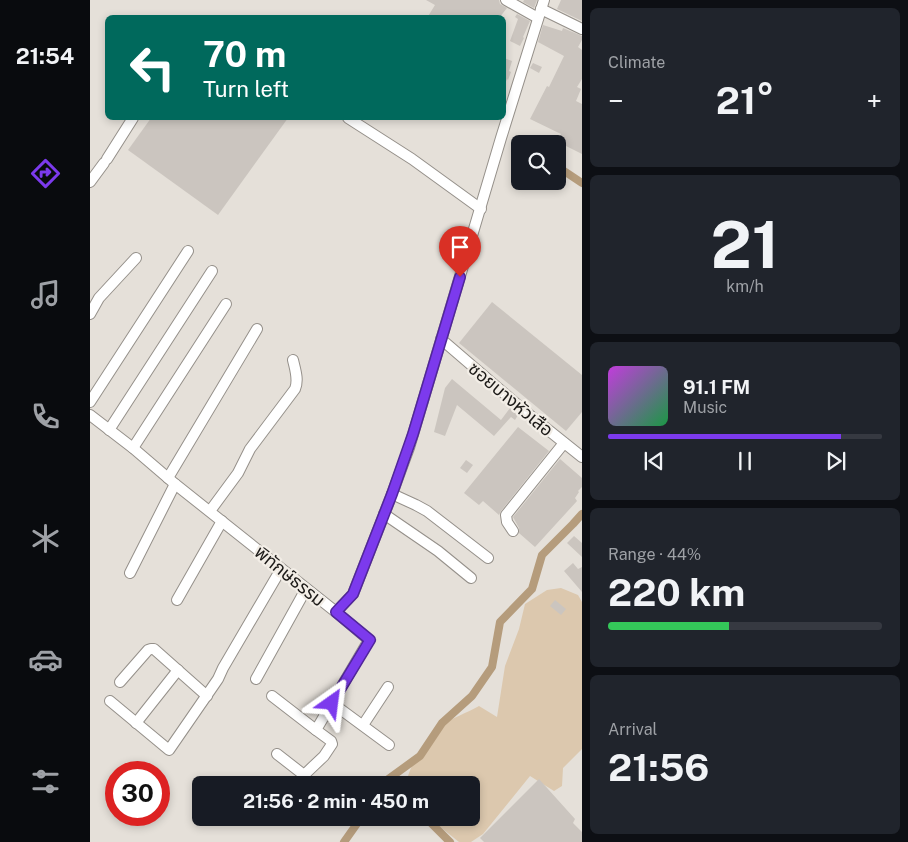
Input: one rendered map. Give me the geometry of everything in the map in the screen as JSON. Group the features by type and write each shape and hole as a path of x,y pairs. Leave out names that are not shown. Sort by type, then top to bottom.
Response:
{"street":[{"path":"506,0 541,9 582,29"},
{"name":"พิทักษ์ธรรม","path":"92,420 133,448 336,612 353,594 409,448 541,9"},
{"path":"90,182 132,120"},
{"path":"351,120 412,158 481,209"},
{"path":"90,402 188,251"},
{"path":"90,314 98,298 136,258"},
{"path":"109,430 212,271"},
{"path":"133,448 226,304"},
{"path":"130,573 172,481 257,329"},
{"name":"ซอยบางหัวเสือ","path":"441,339 527,413 582,457"},
{"path":"210,511 238,473 250,449 295,389 297,380 293,360"},
{"path":"513,531 507,522 506,515 564,443"},
{"path":"392,494 427,511 488,558"},
{"path":"384,514 438,551 471,578"},
{"path":"177,600 222,521"},
{"path":"110,701 170,750 218,679 281,568"},
{"path":"256,679 306,589"},
{"path":"316,730 370,640 336,612"},
{"path":"120,682 148,650 154,649 207,696"},
{"path":"136,723 178,670"},
{"path":"363,725 388,687"},
{"path":"272,696 331,741 332,744 324,756 304,776 277,754"},
{"path":"332,703 389,745"}],"shaded area":[{"path":"561,588 578,595 582,602 582,749 563,768 562,786 554,791 530,776 483,834 471,842 459,842 439,826 480,826 480,776 408,776 414,761 429,737 445,723 479,706 497,717 505,666 519,629 525,604 547,590"}],"building":[{"path":"426,0 499,0 500,4 507,8 501,15 429,15 435,5"},
{"path":"524,0 537,0 534,8 523,2"},
{"path":"561,0 582,0 582,21 557,9"},
{"path":"517,14 530,21 520,46 510,41 518,19 515,17"},
{"path":"543,25 562,31 563,28 582,36 578,47 582,50 582,79 577,87 581,89 576,101 582,104 582,154 566,146 566,135 561,135 530,119 547,86 549,87 564,56 538,42"},
{"path":"506,59 512,61 509,71 511,72 506,82"},
{"path":"533,63 542,67 539,73 530,68"},
{"path":"150,120 287,120 218,215 128,150"},
{"path":"492,302 582,375 582,412 566,431 459,343"},
{"path":"452,379 501,420 510,408 518,415 515,420 511,417 494,436 457,405 445,436 434,432 445,388"},
{"path":"518,427 549,451 499,515 483,501 479,505 464,493"},
{"path":"560,459 582,478 582,487 575,498 577,501 535,547 519,533 519,528 513,517"},
{"path":"466,460 473,465 467,473 460,468"},
{"path":"574,536 582,543 582,557 567,543"},
{"path":"573,563 578,569 582,567 582,592 564,571"},
{"path":"555,600 566,609 561,615 550,606"},
{"path":"539,779 575,819 573,823 582,832 582,842 484,842 480,838"}],"waterway":[{"path":"566,172 582,183"},
{"path":"392,776 420,756 442,723 472,696 492,667 500,622 532,589 542,555 582,514"},
{"path":"344,842 355,826"},
{"path":"434,826 450,842"}],"route":[{"path":"332,703 370,640 336,612 353,594 392,494 409,448 460,277"}]}
